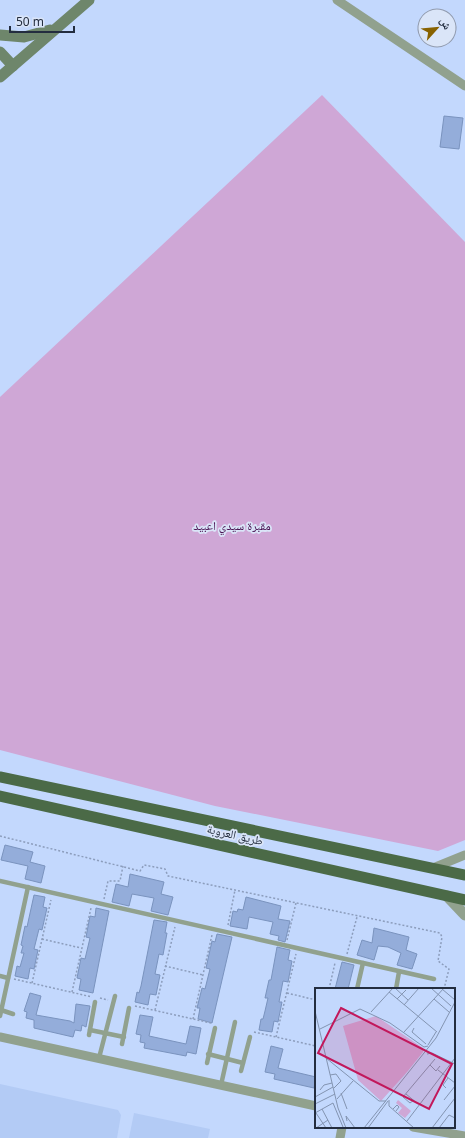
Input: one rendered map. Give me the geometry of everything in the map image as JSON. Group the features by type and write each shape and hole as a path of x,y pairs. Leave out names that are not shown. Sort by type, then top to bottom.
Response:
{"highway":[{"name":"طريق العروبة","path":"0,777 465,875"},
{"name":"طريق العروبة","path":"0,796 465,900"}],"main road":[{"path":"0,52 5,71 89,0"},
{"path":"0,35 24,36 46,32 56,28"}],"street":[{"path":"337,0 465,86"},
{"path":"432,868 465,855"},
{"path":"448,896 465,915"},
{"path":"0,1037 315,1106"},
{"path":"340,1138 342,1128"},
{"path":"416,1128 443,1136 465,1136"}],"lane":[{"path":"0,881 434,979"},
{"path":"0,1016 28,887"},
{"path":"358,988 363,963"},
{"path":"396,988 400,972"},
{"path":"0,976 8,978"},
{"path":"99,1058 115,996"},
{"path":"95,1002 89,1032 106,1033 124,1037"},
{"path":"122,1044 130,1007"},
{"path":"1,1010 13,1014"},
{"path":"221,1085 236,1022"},
{"path":"207,1063 215,1026"},
{"path":"241,1071 251,1034"},
{"path":"208,1054 243,1063"}],"path":[{"path":"0,836 141,871 144,865 165,869 168,876 357,917 440,933 442,937 438,961 449,969 444,988"},
{"path":"103,904 108,881 120,881 123,866"},
{"path":"226,932 235,890"},
{"path":"32,984 53,893"},
{"path":"72,992 92,902"},
{"path":"286,946 296,903"},
{"path":"346,959 357,917"},
{"path":"155,1010 176,921"},
{"path":"193,1019 213,929"},
{"path":"42,939 82,948"},
{"path":"276,1037 297,948"},
{"path":"329,988 336,957"},
{"path":"165,966 203,975"},
{"path":"8,978 114,1001"},
{"path":"287,993 315,1000"},
{"path":"130,1007 155,1010 215,1026"},
{"path":"251,1034 276,1037 315,1045"}],"shaded area":[{"path":"0,1084 118,1110 121,1115 117,1138 0,1138"},
{"path":"134,1113 210,1129 208,1138 129,1138"}],"green space":[{"name":"مقبرة سيدي اعبيد","path":"322,95 465,242 465,840 438,851 215,806 0,750 0,397"}],"building":[{"path":"444,116 463,118 459,149 440,147"},
{"path":"5,845 33,852 30,862 45,866 41,883 25,879 28,866 1,860"},
{"path":"130,874 164,882 161,894 173,897 168,915 151,911 154,898 132,894 129,906 112,902 116,884 128,887"},
{"path":"34,895 45,897 43,907 47,908 42,930 39,929 34,949 38,950 34,969 30,968 28,979 15,976 17,966 20,967 24,953 21,953 23,946 21,945 25,926 27,927"},
{"path":"246,897 281,906 278,919 290,921 285,942 278,940 279,936 270,934 273,922 249,917 247,929 230,926 233,911 237,912 238,909 243,910"},
{"path":"96,908 109,911 93,993 79,990 81,979 77,978 81,958 85,959 90,938 86,937 90,916 95,917"},
{"path":"154,920 167,922 165,933 167,933 163,955 159,954 155,974 160,975 156,995 150,994 148,1005 135,1002 137,992 139,993 141,986"},
{"path":"374,928 409,937 406,950 417,954 412,969 397,965 401,953 388,947 378,946 374,960 357,955 362,940 372,943"},
{"path":"217,934 232,937 212,1023 198,1019 200,1008 197,1008 202,988 205,989 210,969 206,968 212,941 215,942"},
{"path":"277,947 290,950 288,960 292,961 288,982 283,981 279,1002 282,1002 278,1022 274,1021 272,1032 259,1030 268,998 265,998 269,980 271,980"},
{"path":"342,962 354,965 348,988 335,988"},
{"path":"30,993 41,996 36,1015 74,1023 76,1004 90,1006 86,1027 82,1025 81,1031 75,1030 73,1037 34,1028 34,1020 26,1018 27,1012 24,1011"},
{"path":"140,1015 153,1017 149,1036 186,1044 190,1026 201,1028 196,1054 187,1052 186,1056 144,1048 145,1043 140,1042 141,1035 136,1034"},
{"path":"271,1046 283,1049 278,1068 315,1077 314,1088 274,1079 275,1074 265,1072"}]}
